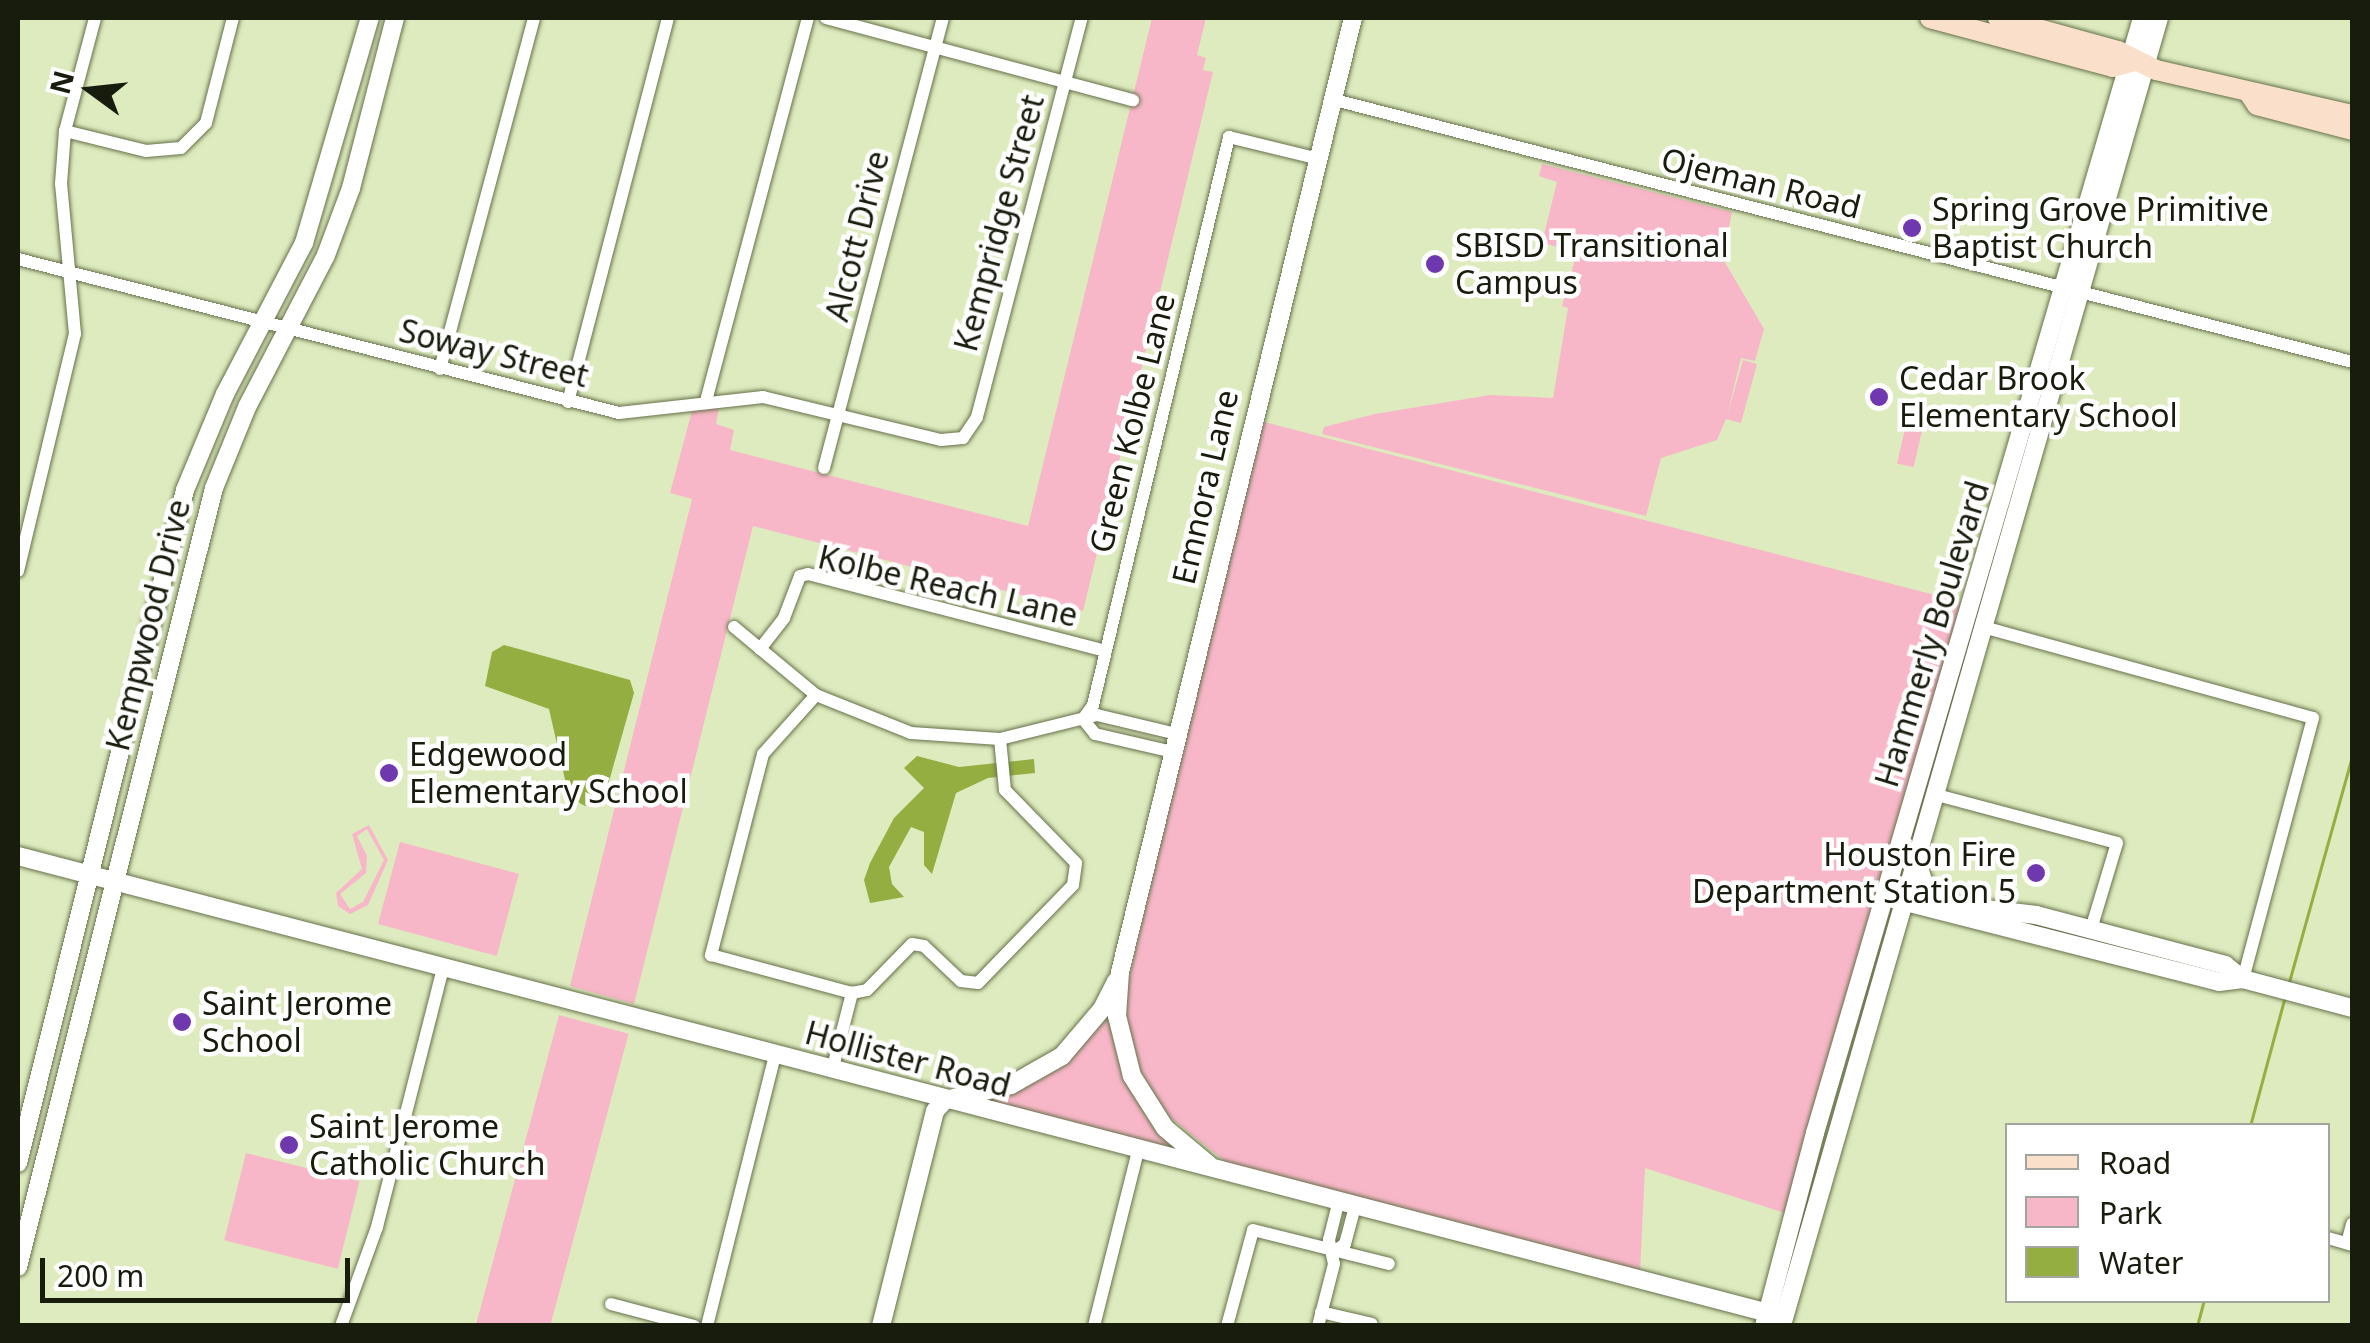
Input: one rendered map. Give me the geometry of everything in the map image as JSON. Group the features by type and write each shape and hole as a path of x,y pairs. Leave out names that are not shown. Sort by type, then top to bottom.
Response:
{"main road":[{"name":"Kempwood Drive","path":"18,1163 185,490 206,439 268,320 321,198 370,18"},
{"name":"Kempwood Drive","path":"18,1267 158,706 230,450 292,328 344,208 395,18"},
{"name":"Emnora Lane","path":"1218,1170 1166,1128 1132,1076 1118,1016 1120,972 1315,158 1353,18"},
{"path":"1930,18 1992,23 2118,51 2138,64 2302,109 2352,130"},
{"name":"Hammerly Boulevard","path":"2138,64 2142,18"},
{"name":"Hammerly Boulevard","path":"1774,1320 1899,901 1957,685 2138,64 2159,18"},
{"path":"358,66 380,74"},
{"path":"2302,109 2352,115"},
{"path":"321,198 344,208"},
{"path":"206,439 230,450"},
{"name":"Hammerly Boulevard","path":"1899,901 1933,794 1957,685 1983,627 2014,492"},
{"path":"134,698 158,706"},
{"path":"1916,852 1921,878 1942,904"},
{"name":"Hollister Road","path":"18,856 775,1056 833,1064 946,1100 1774,1320"},
{"path":"1899,901 2219,982 2244,980 2352,1008"},
{"path":"1899,901 1992,906 2224,965 2244,980"},
{"name":"Emnora Lane","path":"946,1100 1011,1085 1062,1056 1102,1009 1120,972"},
{"path":"46,1051 69,1058"},
{"path":"882,1326 935,1111 946,1100"}],"street":[{"path":"18,572 72,346 74,274 61,184 65,131 95,18"},
{"path":"65,131 146,152 181,148 206,123 233,18"},
{"path":"440,369 534,18"},
{"path":"568,402 668,18"},
{"path":"706,401 808,18"},
{"path":"826,18 1134,100"},
{"name":"Alcott Drive","path":"824,468 943,18"},
{"name":"Kempridge Street","path":"963,438 977,417 1082,18"},
{"name":"Ojeman Road","path":"1331,99 2352,362"},
{"name":"Green Kolbe Lane","path":"1084,719 1105,651 1229,137 1315,158"},
{"name":"Soway Street","path":"18,259 268,320 568,402 620,412 764,397 840,412 941,440 963,438"},
{"name":"Kolbe Reach Lane","path":"760,649 784,618 800,576 808,574 1105,651"},
{"path":"734,626 816,694 911,733 1001,745 1084,719 1095,734 1175,743"},
{"path":"1983,627 2313,718 2244,980"},
{"path":"816,694 762,754 711,955 852,994 867,990 918,943 961,981 978,983 1073,885 1076,863 1004,785 1001,745"},
{"path":"1933,794 2117,843 2091,929"},
{"path":"340,1326 377,1227 443,970"},
{"path":"833,1064 852,994"},
{"path":"707,1326 775,1056"},
{"path":"1094,1326 1138,1150"},
{"path":"1346,1205 1345,1244 1335,1251 1320,1319 1372,1324"},
{"path":"2350,1244 2352,1224"},
{"path":"1227,1326 1253,1230 1389,1264"},
{"path":"611,1304 694,1326"}],"green space":[{"path":"1152,18 1206,18 1197,55 1206,58 1203,70 1213,72 1083,611 753,526 634,1004 570,986 692,499 670,493 692,411 719,407 716,424 734,430 730,450 1028,526"},
{"path":"1542,164 1732,212 1723,259 1764,329 1755,361 1741,358 1727,416 1743,360 1757,364 1741,423 1726,419 1717,440 1661,458 1646,516 1322,434 1324,427 1375,414 1490,395 1553,398 1568,308 1562,306 1577,252 1542,243 1557,182 1539,176"},
{"path":"1911,403 1928,407 1914,467 1897,463"},
{"path":"1260,421 1966,603 1785,1213 1645,1168 1640,1273 1227,1163 1166,1114 1133,1057 1124,1000"},
{"path":"369,825 388,860 368,905 350,914 338,906 336,893 362,869 352,834","holes":["367,829 384,860 363,902 350,909 340,894 366,873 367,856 357,836"]},
{"path":"400,842 519,874 497,956 378,924"},
{"path":"559,1015 629,1034 550,1326 476,1323"},
{"path":"1105,1015 1120,1051 1181,1152 980,1102"},
{"path":"246,1153 360,1181 338,1269 224,1240"}],"water":[{"path":"504,645 630,680 634,693 604,799 585,806 569,797 549,709 485,686 492,652"},
{"path":"917,756 959,767 1034,759 1035,773 988,778 956,793 932,874 924,865 924,832 911,827 889,867 892,884 904,897 870,903 864,880 870,863 894,818 924,788 904,768"}],"waterway":[{"path":"2289,982 2352,756"},
{"path":"2251,1123 2284,1000"},
{"path":"2197,1326 2203,1303"}],"place":[{"name":"Spring Grove Primitive Baptist Church","path":"1912,228"},
{"name":"SBISD Transitional Campus","path":"1435,264"},
{"name":"Cedar Brook Elementary School","path":"1879,397"},
{"name":"Edgewood Elementary School","path":"389,773"},
{"name":"Houston Fire Department Station 5","path":"2036,873"},
{"name":"Saint Jerome School","path":"182,1022"},
{"name":"Saint Jerome Catholic Church","path":"289,1145"}]}
